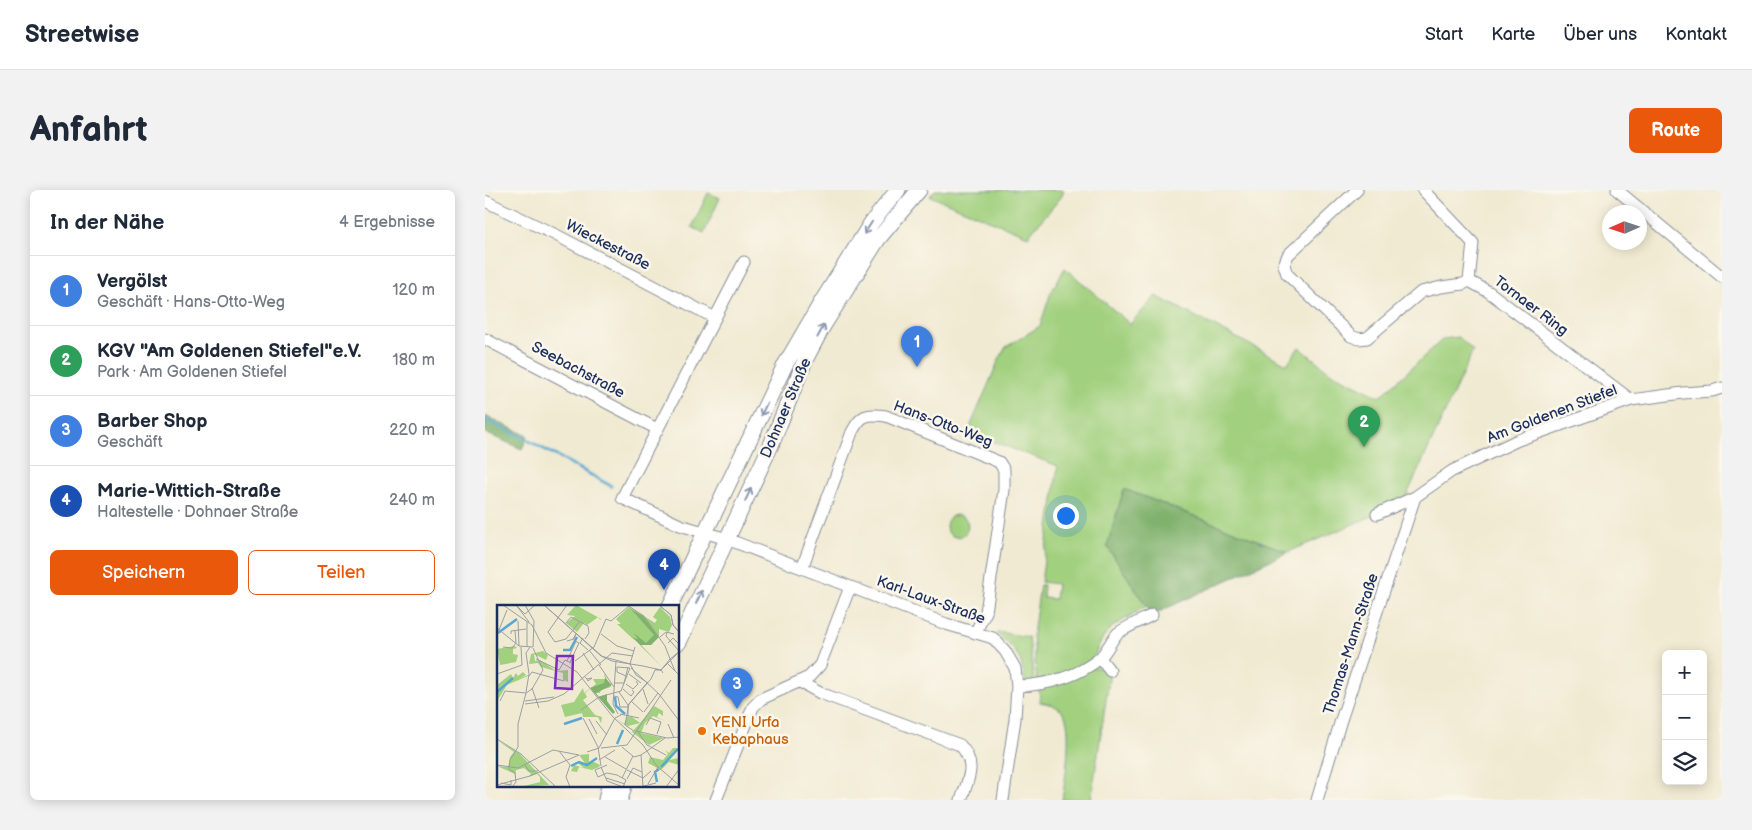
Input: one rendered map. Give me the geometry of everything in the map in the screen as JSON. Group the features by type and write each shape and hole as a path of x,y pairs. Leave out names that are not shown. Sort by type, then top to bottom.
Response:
{"main road":[{"name":"Dohnaer Straße","path":"670,605 785,365 872,222 898,190"},
{"name":"Dohnaer Straße","path":"680,640 709,574 771,445 805,360 823,326 878,239 919,190"}],"street":[{"name":"Tornaer Ring","path":"1357,190 1288,254 1284,265 1287,274 1351,336 1359,339 1367,338 1421,292 1463,284 1469,281 1489,292 1631,400"},
{"path":"1423,190 1473,243 1469,281"},
{"path":"1617,190 1722,277"},
{"name":"Wieckestraße","path":"485,201 550,232 715,318"},
{"path":"657,429 744,262"},
{"name":"Seebachstraße","path":"485,339 657,429"},
{"name":"Am Goldenen Stiefel","path":"1377,514 1415,497 1452,471 1518,440 1631,400 1683,393 1712,392 1722,388"},
{"name":"Hans-Otto-Weg","path":"802,568 858,420 866,416 886,416 999,462 1003,470 1004,490 986,612 975,633"},
{"name":"Karl-Laux-Straße","path":"657,429 622,498 680,525 727,539 946,624 993,638 1005,651 1015,668 1017,686 1015,719 1003,800"},
{"name":"Thomas-Mann-Straße","path":"1317,800 1341,720 1415,497"},
{"path":"716,800 747,720 756,704 761,699 800,682 820,665 850,586"},
{"path":"1017,686 1057,682 1081,671 1100,658 1116,634 1152,614"},
{"path":"1100,658 1110,671"},
{"path":"800,682 820,693 960,745 967,753 971,764 961,800"}],"green space":[{"path":"935,190 1064,190 1062,196 1028,236 930,196"},
{"path":"708,193 720,198 704,233 692,227"},
{"path":"1065,268 1130,324 1156,296 1287,364 1299,347 1331,373 1380,397 1443,339 1459,337 1473,351 1406,497 1377,514 1288,552 1124,489 1107,546 1146,606 1111,628 1101,641 1094,657 1080,667 1037,683 1033,635 1040,585 1044,585 1043,598 1055,599 1057,584 1041,582 1058,466 968,432 1000,357 1006,347 1040,326 1051,292"},
{"path":"485,416 528,436 522,449 485,433"},
{"path":"1124,489 1288,552 1152,615 1107,546"},
{"path":"957,515 965,518 968,526 965,534 957,537 949,534 946,526 949,518"},
{"path":"998,632 1029,637 1034,683 1025,683 1022,667 1017,655 997,634"},
{"path":"1094,667 1104,668 1110,673 1091,800 1062,800 1068,743 1067,721 1059,709 1053,705 1040,702 1039,689"}],"waterway":[{"path":"485,420 522,437 611,486"}],"place":[{"name":"Vergölst","path":"917,367"},
{"name":"KGV \"Am Goldenen Stiefel\"e.V.","path":"1364,447"},
{"name":"Marie-Wittich-Straße","path":"664,590"},
{"name":"Barber Shop","path":"737,709"},
{"name":"YENI Urfa Kebaphaus","path":"702,731"}]}
